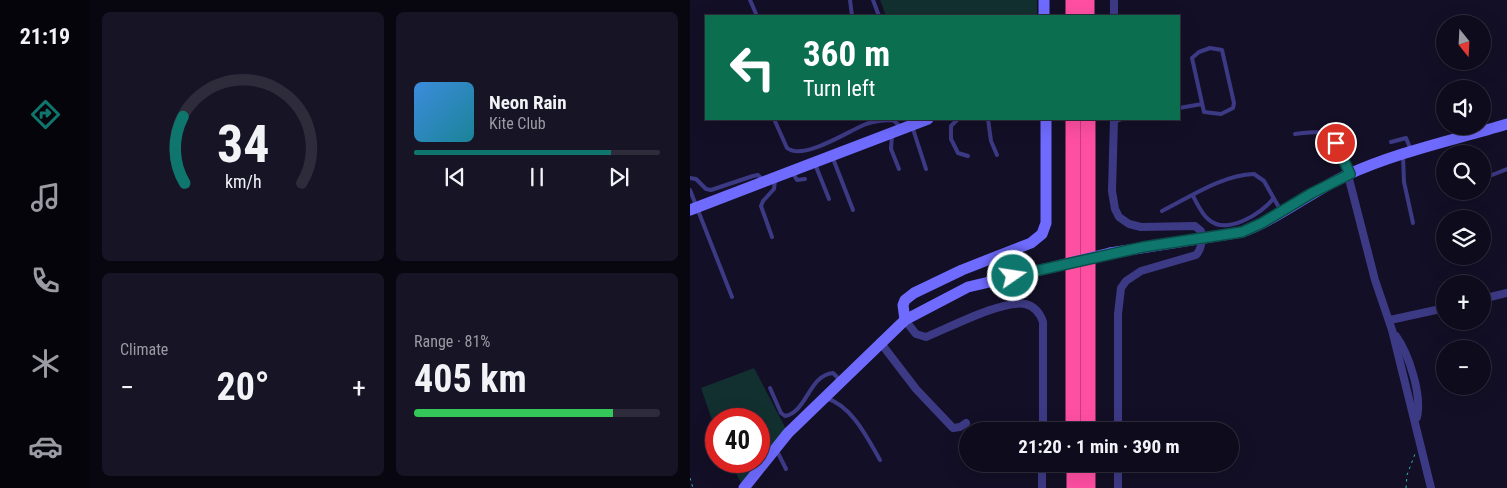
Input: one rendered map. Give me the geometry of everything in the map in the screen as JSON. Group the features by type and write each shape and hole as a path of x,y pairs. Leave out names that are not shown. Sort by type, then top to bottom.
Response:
{"highway":[{"path":"1073,0 1073,15"},
{"path":"1087,0 1087,15"},
{"path":"1073,120 1074,422"},
{"path":"1088,120 1088,422"},
{"path":"1074,472 1074,488"},
{"path":"1088,472 1088,488"}],"street":[{"path":"1044,0 1044,15"},
{"path":"1114,0 1114,15"},
{"path":"1043,422 1043,322 1036,310 1024,304 1004,306 926,337 916,334 905,320 903,305 905,300 914,293 962,270 1032,243 1042,234 1046,223 1046,120"},
{"path":"1114,121 1112,191 1117,214 1126,223 1138,227 1195,226 1201,231 1201,248 1196,255 1141,271 1126,281 1121,288 1118,314 1118,422"},
{"path":"693,209 912,124"},
{"path":"744,488 775,448 880,342 905,320 968,287 1110,253 1247,230 1349,174 1407,153 1507,124"},
{"path":"1349,174 1376,280 1390,320 1431,488"},
{"path":"1491,297 1507,293"},
{"path":"1390,320 1436,310"},
{"path":"880,342 916,389 949,423 955,428 959,426"},
{"path":"1042,472 1042,488"},
{"path":"1118,472 1118,488"}],"lane":[{"path":"750,0 757,15"},
{"path":"850,0 852,15"},
{"path":"873,0 879,15"},
{"path":"1202,50 1222,50 1234,103 1229,111 1216,115 1204,112 1202,104 1192,58 1202,50"},
{"path":"1180,108 1202,104"},
{"path":"774,120 787,148 797,152 821,146 868,123 879,120 893,120 912,124"},
{"path":"957,120 952,126 952,139 958,153 968,156"},
{"path":"988,120 991,141 997,155"},
{"path":"899,169 891,149 912,124"},
{"path":"912,124 926,170"},
{"path":"1295,134 1318,130 1326,133 1340,150 1349,174"},
{"path":"1391,142 1406,138 1407,153 1404,182 1413,223"},
{"path":"832,156 853,210"},
{"path":"815,162 828,199"},
{"path":"1492,175 1507,170"},
{"path":"792,171 797,180 805,179"},
{"path":"1162,211 1236,178 1254,174 1264,181 1281,211"},
{"path":"690,178 696,179 706,189 711,190 753,176 760,176 769,180 774,189 761,206 772,238"},
{"path":"690,190 693,209 732,297"},
{"path":"1193,196 1208,220 1218,225 1244,222 1258,214 1273,199"},
{"path":"770,388 781,412 785,416 792,414 813,386 825,376 833,373 841,381"},
{"path":"823,398 838,402 849,412 880,460"},
{"path":"775,448 786,470"}],"path":[{"path":"1406,488 1407,475 1420,439"},
{"path":"690,478 693,488"}],"green space":[{"path":"880,0 1037,0 1037,15 886,15"},
{"path":"754,368 787,431 770,451 770,408 708,408 701,388"},
{"path":"736,473 752,473 742,485"}],"route":[{"path":"1013,276 1110,253 1242,232 1252,228 1312,193 1350,174 1336,143"}]}
